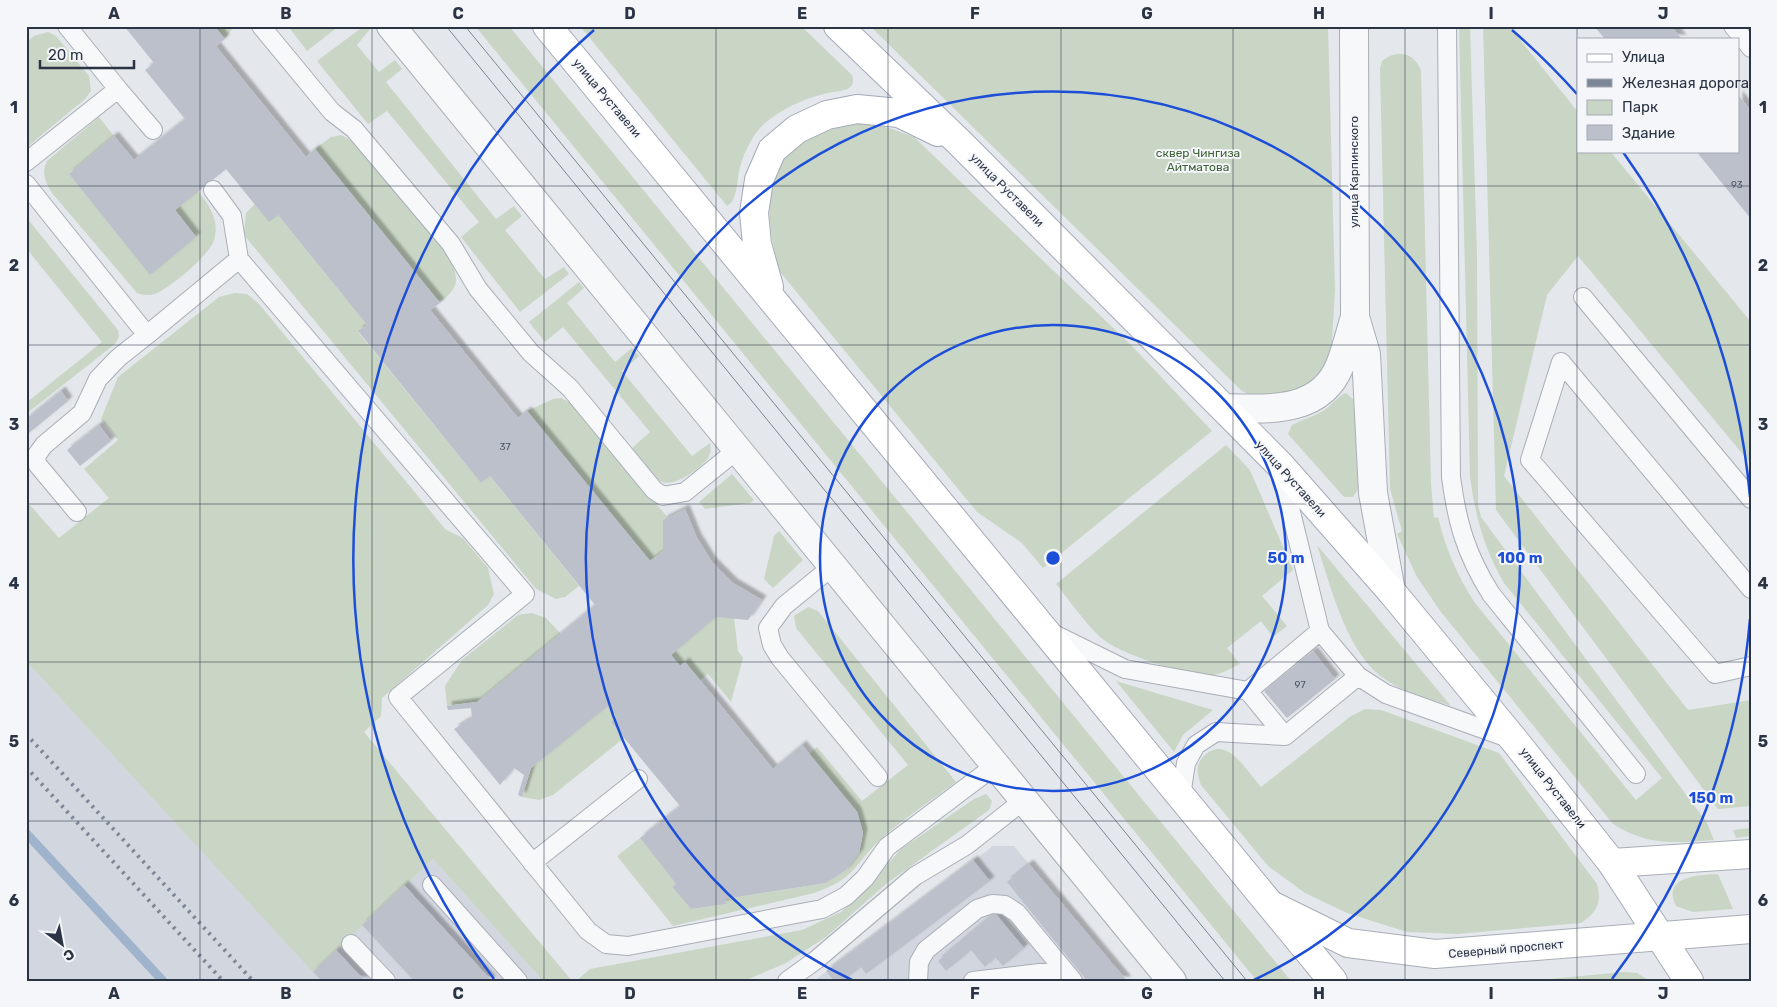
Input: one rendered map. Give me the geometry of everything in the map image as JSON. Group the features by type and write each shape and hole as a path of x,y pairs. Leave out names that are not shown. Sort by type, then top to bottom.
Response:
{"main road":[{"name":"улица Руставели","path":"547,26 772,297 1333,981"},
{"name":"улица Руставели","path":"838,26 960,143 1280,464 1391,591 1514,740 1612,863 1689,981"},
{"path":"772,297 757,244 754,213 759,180 772,150 797,129 827,116 858,109 898,113 960,143"},
{"path":"1612,863 1751,854"},
{"name":"Северный проспект","path":"1271,905 1348,943 1435,954 1751,929"}],"street":[{"path":"391,26 1172,981"},
{"name":"улица Карпинского","path":"1354,26 1355,317 1366,354 1373,493 1391,591"},
{"name":"улица Карпинского","path":"1224,408 1289,407 1310,400 1327,386 1340,366 1355,317"}],"lane":[{"path":"67,26 153,130"},
{"path":"261,26 332,112 354,130 451,244 478,289 526,347 570,388 654,490 663,496 685,492 738,450"},
{"path":"1446,26 1451,477 1456,517 1474,567 1491,594 1636,774"},
{"path":"1733,26 1751,48"},
{"path":"26,162 118,89"},
{"path":"26,184 148,335"},
{"path":"213,190 232,216 239,259 525,594 398,697 588,931 606,944 628,946 822,909 846,896 865,878 887,847 996,765"},
{"path":"77,512 37,464 36,456 44,445 82,413 98,379 118,358 239,259"},
{"path":"1583,297 1751,499"},
{"path":"1751,589 1561,362 1530,460 1715,674 1751,666"},
{"path":"1280,464 1320,631 1358,676 1386,694 1514,740"},
{"path":"833,566 784,606 768,628 772,644 780,658 878,777"},
{"path":"1045,629 1125,669 1248,691 1285,736"},
{"path":"1248,691 1320,631"},
{"path":"1181,796 1186,763 1196,745 1216,732 1285,736 1358,676"},
{"path":"532,863 638,779"},
{"path":"787,981 816,960 915,876 967,845 1024,800"},
{"path":"432,885 518,981"},
{"path":"918,981 920,962 926,950 977,909 992,904 1005,905 1017,913 1068,976"},
{"path":"351,944 386,981"},
{"path":"973,981 1068,976"}],"shaded area":[{"path":"26,661 313,971 433,859 543,981 26,981"},
{"path":"993,846 1014,846 1127,981 814,981"}],"green space":[{"path":"214,26 234,26 225,39"},
{"path":"288,26 339,26 307,51"},
{"path":"364,26 370,29 357,45 379,72 395,60 402,69 386,82 496,219 514,206 522,216 505,230 545,279 564,267 569,274 520,312 461,237 479,222 387,111 368,124 317,61"},
{"path":"475,26 509,26 1291,981 1257,981"},
{"path":"580,26 801,26 852,75 853,82 845,90 817,96 792,105 765,123 755,134 748,147 740,167 735,194 731,203 727,206"},
{"name":"сквер Чингиза Айтматова","path":"870,26 1328,26 1335,289 1331,359 1321,378 1303,392 1259,399 1242,391"},
{"path":"1459,26 1470,26 1477,254 1478,504 1481,517 1707,823 1714,840 1674,842 1650,840 1613,824 1441,612 1417,577 1397,534 1402,531 1390,489 1380,69 1382,61 1388,57 1404,54 1414,59 1421,70 1431,484 1434,518 1438,517 1453,562 1475,603 1636,800 1662,778 1504,583 1491,557 1478,518 1470,476"},
{"path":"1483,26 1509,26 1577,111 1577,152 1611,152 1751,322 1751,464 1578,256 1547,295 1504,476 1688,710 1751,700 1751,806 1718,809 1496,510"},
{"path":"48,32 56,36 89,76 91,91 85,99 26,148 26,42 34,36"},
{"path":"99,117 114,136 69,174 150,274 196,237 175,210 198,191 209,207 214,219 216,226 214,240 205,254 179,278 155,294 137,293 52,193 46,181 44,169 47,161"},
{"path":"863,123 889,128 914,137 1131,345 1212,431 1043,568 1022,543 977,512 780,272 773,245 770,201 772,186 782,160 797,144 808,138 830,130"},
{"path":"341,135 354,142 449,256 455,271 456,282 451,292 440,303 315,149 331,137"},
{"path":"255,204 278,215 367,325 358,332 481,483 490,476 579,586 565,597 556,599 536,589 244,235 246,213"},
{"path":"26,217 118,330 119,337 115,344 26,414 26,403 102,342 26,248"},
{"path":"579,282 584,288 567,303 615,362 632,348 639,356 622,371 692,456 710,443 708,458 699,467 679,480 666,483 660,481 632,448 650,432 563,327 545,342 529,322"},
{"path":"235,293 247,294 259,304 446,530 463,538 488,568 494,594 488,605 382,698 381,716 364,732 572,981 543,981 433,859 313,972 26,661 26,508 30,505 59,538 109,498 84,469 118,440 101,419 118,377 219,297"},
{"path":"1346,393 1354,400 1358,489 1353,497 1344,497 1288,434 1292,425 1329,407"},
{"path":"561,398 573,404 668,518 663,520 663,551 650,561 527,411 553,399"},
{"path":"1226,445 1250,470 1293,570 1262,596 1287,626 1273,637 1261,621 1227,648 1240,664 1226,671 1211,675 1186,672 1153,663 1109,644 1088,625 1056,584"},
{"path":"732,474 754,500 750,503 705,509 699,502"},
{"path":"779,531 803,560 773,588 764,579 774,536"},
{"path":"1317,545 1451,706 1393,685 1372,669 1361,654 1342,619"},
{"path":"808,607 818,611 956,782 897,825 870,850 846,877 828,888 814,893 673,926 617,856 640,838 676,884 672,887 691,909 726,904 725,899 826,883 846,870 859,853 863,833 857,812 809,754 817,747 862,801 908,765 796,628 794,616"},
{"path":"532,613 546,618 561,634 477,702 447,706 445,686 462,660 518,615"},
{"path":"716,617 734,618 738,651 743,658 731,702 708,674 700,680 685,662 680,666 671,655"},
{"path":"1116,681 1213,710 1183,735 1174,752"},
{"path":"608,706 617,717 611,722 624,738 553,795 539,800 522,797 531,768"},
{"path":"1365,709 1381,710 1499,753 1597,884 1599,897 1597,906 1591,915 1581,923 1457,934 1407,932 1347,913 1305,893 1268,866 1201,785 1198,770 1201,759 1213,750 1221,749 1229,752 1243,765 1261,787 1351,716"},
{"path":"986,794 992,801 989,810 886,884 826,937 786,963 744,981 576,981 590,969 802,930 841,912 872,882 901,849 974,799"},
{"path":"1751,828 1751,836 1736,838 1733,830"},
{"path":"1718,874 1733,909 1693,912 1676,906 1673,896 1674,888 1678,883 1692,877"},
{"path":"1623,972 1637,973 1650,981 1529,981"}],"building":[{"path":"124,26 214,26 225,39 216,46 306,157 315,149 440,303 430,310 518,418 527,411 650,561 663,551 663,520 685,509 697,538 712,562 733,583 762,600 748,620 716,617 671,655 680,666 685,662 773,769 802,745 857,812 863,833 859,853 846,870 826,883 725,899 726,904 691,909 672,887 676,884 640,838 680,806 611,722 617,717 608,706 531,768 522,797 518,795 524,775 514,768 500,785 454,729 472,718 471,708 448,710 447,706 477,702 595,605 490,476 481,483 358,331 367,325 278,215 269,222 226,169 175,210 196,237 150,275 69,174 114,136 134,160 185,119 145,70 154,63"},
{"path":"1594,26 1671,26 1681,38 1604,38"},
{"path":"1740,97 1751,111 1751,219 1697,152 1740,152"},
{"path":"61,391 68,401 29,433 26,429 26,419"},
{"path":"99,425 111,441 80,466 67,450"},
{"path":"1313,651 1335,679 1287,718 1264,691"},
{"path":"973,860 990,881 866,974 861,967 843,981 834,981 826,971"},
{"path":"1029,864 1127,981 1087,981 1007,882"},
{"path":"404,885 492,981 414,981 362,925"},
{"path":"995,913 1024,948 1003,966 995,957 985,967 971,950 946,971 938,961"},
{"path":"336,950 365,981 322,981 313,972"}],"waterway":[{"path":"26,833 163,981"}],"tram line":[{"path":"446,26 1225,981"},
{"path":"465,26 1247,981"}],"railway":[{"path":"26,734 253,981"},
{"path":"26,767 223,981"}]}
